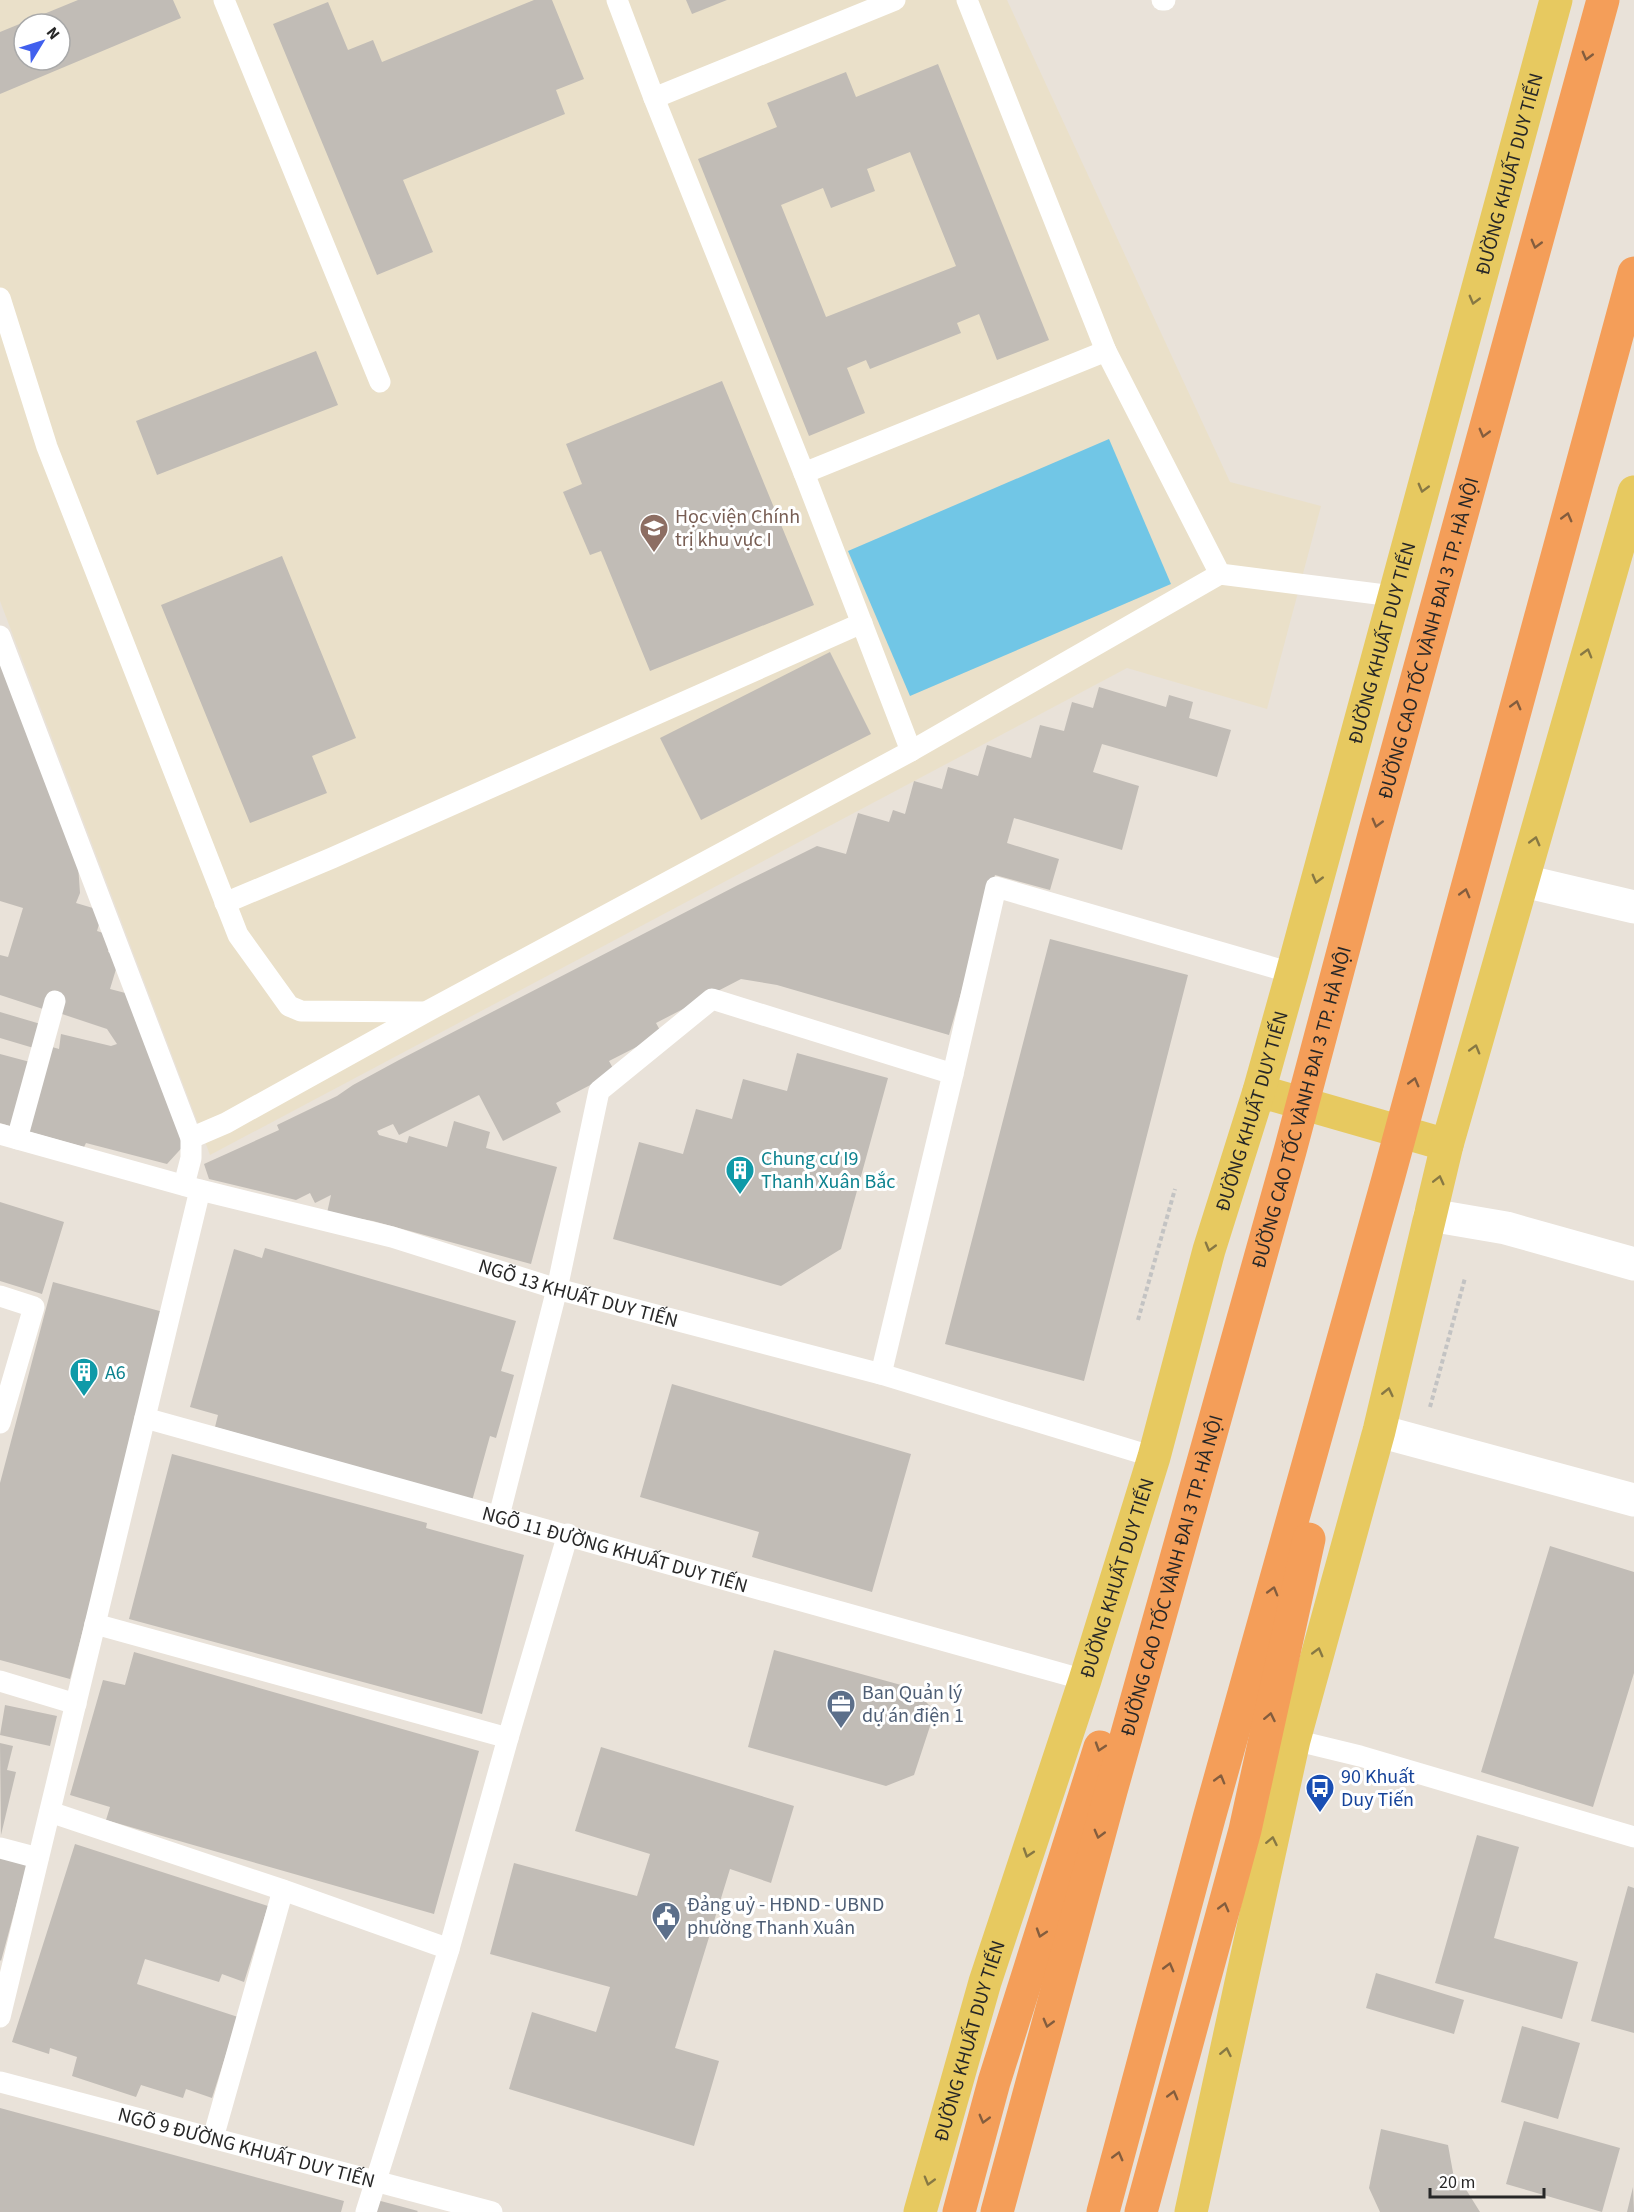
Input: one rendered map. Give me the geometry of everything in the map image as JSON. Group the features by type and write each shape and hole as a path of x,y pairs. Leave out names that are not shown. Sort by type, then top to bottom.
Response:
{"highway":[{"name":"ĐƯỜNG CAO TỐC VÀNH ĐAI 3 TP. HÀ NỘI","path":"997,2212 1111,1791 1290,1151 1375,831 1603,0"},
{"path":"1103,2212 1209,1818 1388,1179 1634,273"},
{"path":"959,2212 994,2082 1290,1151"},
{"path":"1141,2212 1245,1830 1388,1179"}],"main road":[{"name":"ĐƯỜNG KHUẤT DUY TIẾN","path":"920,2212 985,1982 1085,1680 1154,1457 1209,1250 1259,1091 1292,973 1556,0"},
{"path":"1191,2212 1294,1740 1379,1431 1447,1145 1634,492"},
{"path":"1259,1091 1447,1145"}],"street":[{"path":"1524,881 1634,907"},
{"path":"1430,1215 1506,1228 1634,1264"},
{"path":"1379,1431 1634,1500"}],"lane":[{"path":"224,0 380,382"},
{"path":"617,0 911,751"},
{"path":"654,98 895,0"},
{"path":"967,0 1106,351 1220,574"},
{"path":"0,298 4,328 47,447 238,935 289,1006 301,1011 426,1012"},
{"path":"804,473 1106,351"},
{"path":"191,1138 226,1123 426,1012 911,751 1220,574 1393,596"},
{"path":"225,903 332,858 862,623"},
{"path":"0,636 191,1138 192,1188 145,1418 1,2006"},
{"path":"881,1374 996,887 1292,973"},
{"path":"499,1516 557,1289 599,1091 712,999 953,1074"},
{"path":"8,1137 55,1001"},
{"name":"NGÕ 13 KHUẤT DUY TIẾN","path":"8,1137 192,1188 392,1237 557,1289 881,1374 1154,1457"},
{"path":"0,1296 34,1307 0,1423"},
{"name":"NGÕ 11 ĐƯỜNG KHUẤT DUY TIẾN","path":"145,1418 568,1534 1085,1680"},
{"path":"366,2212 449,1949 507,1738 568,1534"},
{"path":"95,1624 507,1738"},
{"path":"0,1681 76,1704"},
{"path":"1294,1740 1360,1756 1634,1837"},
{"path":"50,1812 283,1890 449,1949"},
{"path":"0,1848 38,1858"},
{"path":"213,2138 283,1890"},
{"name":"NGÕ 9 ĐƯỜNG KHUẤT DUY TIẾN","path":"0,2082 492,2212"}],"path":[{"path":"1138,1320 1175,1189"},
{"path":"1430,1407 1465,1278"}],"shaded area":[{"name":"Học viện Chính trị khu vực I","path":"0,0 1007,0 1230,482 1321,506 1267,709 1127,668 210,1155 0,601"}],"water":[{"path":"1109,439 1171,584 910,696 848,551"}],"building":[{"path":"78,0 173,0 181,18 72,64 72,12 49,12"},
{"path":"534,0 552,0 584,79 556,90 565,114 403,180 433,252 377,275 273,24 328,2 348,50 373,40 382,62"},
{"path":"686,0 727,0 692,14"},
{"path":"12,27 12,72 52,72 0,94 0,32"},
{"path":"938,64 1049,340 997,360 979,314 957,323 961,333 870,369 866,360 847,368 865,413 809,436 698,159 777,127 767,103 846,72 856,97","holes":["910,152 956,266 826,317 781,205 823,188 831,208 875,191 867,169"]},
{"path":"316,351 338,405 157,475 136,421"},
{"path":"722,381 814,605 650,671 601,551 590,555 563,492 582,484 566,444"},
{"path":"282,556 356,738 312,756 327,793 250,823 161,605"},
{"path":"0,649 77,850 80,893 76,903 103,911 97,931 113,936 108,952 120,956 110,989 133,995 188,1141 167,1164 86,1143 84,1147 23,1130 45,1045 59,1049 61,1034 111,1046 117,1044 107,1029 53,1011 58,995 49,992 43,1009 0,995 0,955 8,957 23,908 0,901"},
{"path":"830,652 871,734 701,820 660,738"},
{"path":"1099,687 1166,707 1169,695 1193,702 1189,718 1231,730 1217,777 1102,744 1093,772 1139,786 1122,850 1014,818 1007,843 1059,859 1050,890 995,875 949,1035 777,985 741,979 656,1023 662,1034 609,1061 615,1072 556,1103 561,1112 503,1141 479,1095 399,1135 393,1124 377,1131 379,1135 407,1143 409,1136 447,1147 454,1121 490,1132 486,1148 557,1167 531,1264 373,1221 327,1213 331,1195 315,1203 310,1193 296,1200 209,1179 204,1164 279,1130 277,1125 337,1096 399,1060 738,885 817,846 846,854 858,813 889,822 893,810 905,814 914,781 942,789 948,767 978,776 987,745 1031,758 1040,725 1064,731 1072,702 1093,708"},
{"path":"1050,939 1188,975 1084,1381 945,1344"},
{"path":"0,1012 44,1025 37,1049 0,1038"},
{"name":"Chung cư I9 Thanh Xuân Bắc","path":"797,1053 888,1078 841,1249 781,1286 613,1239 639,1142 683,1154 696,1109 732,1119 743,1079 787,1091"},
{"path":"0,1054 30,1062 13,1127 0,1123"},
{"path":"0,1202 64,1222 42,1294 0,1281"},
{"path":"265,1248 516,1321 501,1371 514,1375 496,1438 490,1436 472,1501 215,1427 218,1415 190,1407 234,1249 262,1258"},
{"name":"A6","path":"53,1282 167,1313 70,1679 0,1660 0,1483"},
{"path":"672,1384 911,1454 872,1592 752,1557 759,1532 640,1497"},
{"path":"172,1454 427,1523 426,1528 524,1555 482,1714 129,1619"},
{"path":"1550,1546 1634,1572 1634,1673 1593,1807 1481,1772"},
{"name":"Ban Quản lý dự án điện 1","path":"774,1650 912,1688 935,1711 914,1775 886,1786 748,1747"},
{"path":"134,1652 479,1751 434,1914 106,1820 110,1807 70,1795 103,1680 125,1685"},
{"path":"5,1705 57,1716 50,1746 0,1735"},
{"path":"0,1743 13,1746 7,1770 16,1772 1,1835"},
{"name":"Đảng uỷ - HĐND - UBND phường Thanh Xuân","path":"601,1747 794,1806 771,1883 730,1869 675,2048 719,2061 694,2146 509,2089 532,2012 596,2032 610,1987 490,1954 514,1863 637,1896 650,1854 575,1831"},
{"path":"1477,1835 1519,1847 1494,1938 1578,1962 1562,2019 1435,1983"},
{"path":"75,1844 268,1906 244,1982 222,1974 219,1982 145,1959 137,1984 238,2017 212,2098 186,2089 183,2098 141,2085 136,2097 72,2076 77,2057 50,2048 49,2054 12,2042"},
{"path":"0,1858 27,1865 1,1961 0,1960"},
{"path":"1628,1886 1634,1888 1634,2033 1591,2021"},
{"path":"1376,1973 1464,2000 1454,2034 1366,2008"},
{"path":"1522,2026 1580,2043 1558,2119 1501,2102"},
{"path":"0,2108 344,2201 341,2212 0,2212"},
{"path":"1524,2121 1620,2148 1602,2212 1506,2184"},
{"path":"1381,2129 1448,2145 1454,2178 1462,2183 1480,2212 1380,2212 1369,2188"},
{"path":"1633,2187 1634,2212 1627,2212"},
{"path":"377,2200 418,2211 374,2212"}],"place":[{"name":"Học viện Chính trị khu vực I","path":"654,554"},
{"name":"Chung cư I9 Thanh Xuân Bắc","path":"740,1196"},
{"name":"A6","path":"84,1398"},
{"name":"Ban Quản lý dự án điện 1","path":"841,1730"},
{"name":"90 Khuất Duy Tiến","path":"1320,1814"},
{"name":"Đảng uỷ - HĐND - UBND phường Thanh Xuân","path":"666,1942"}]}
